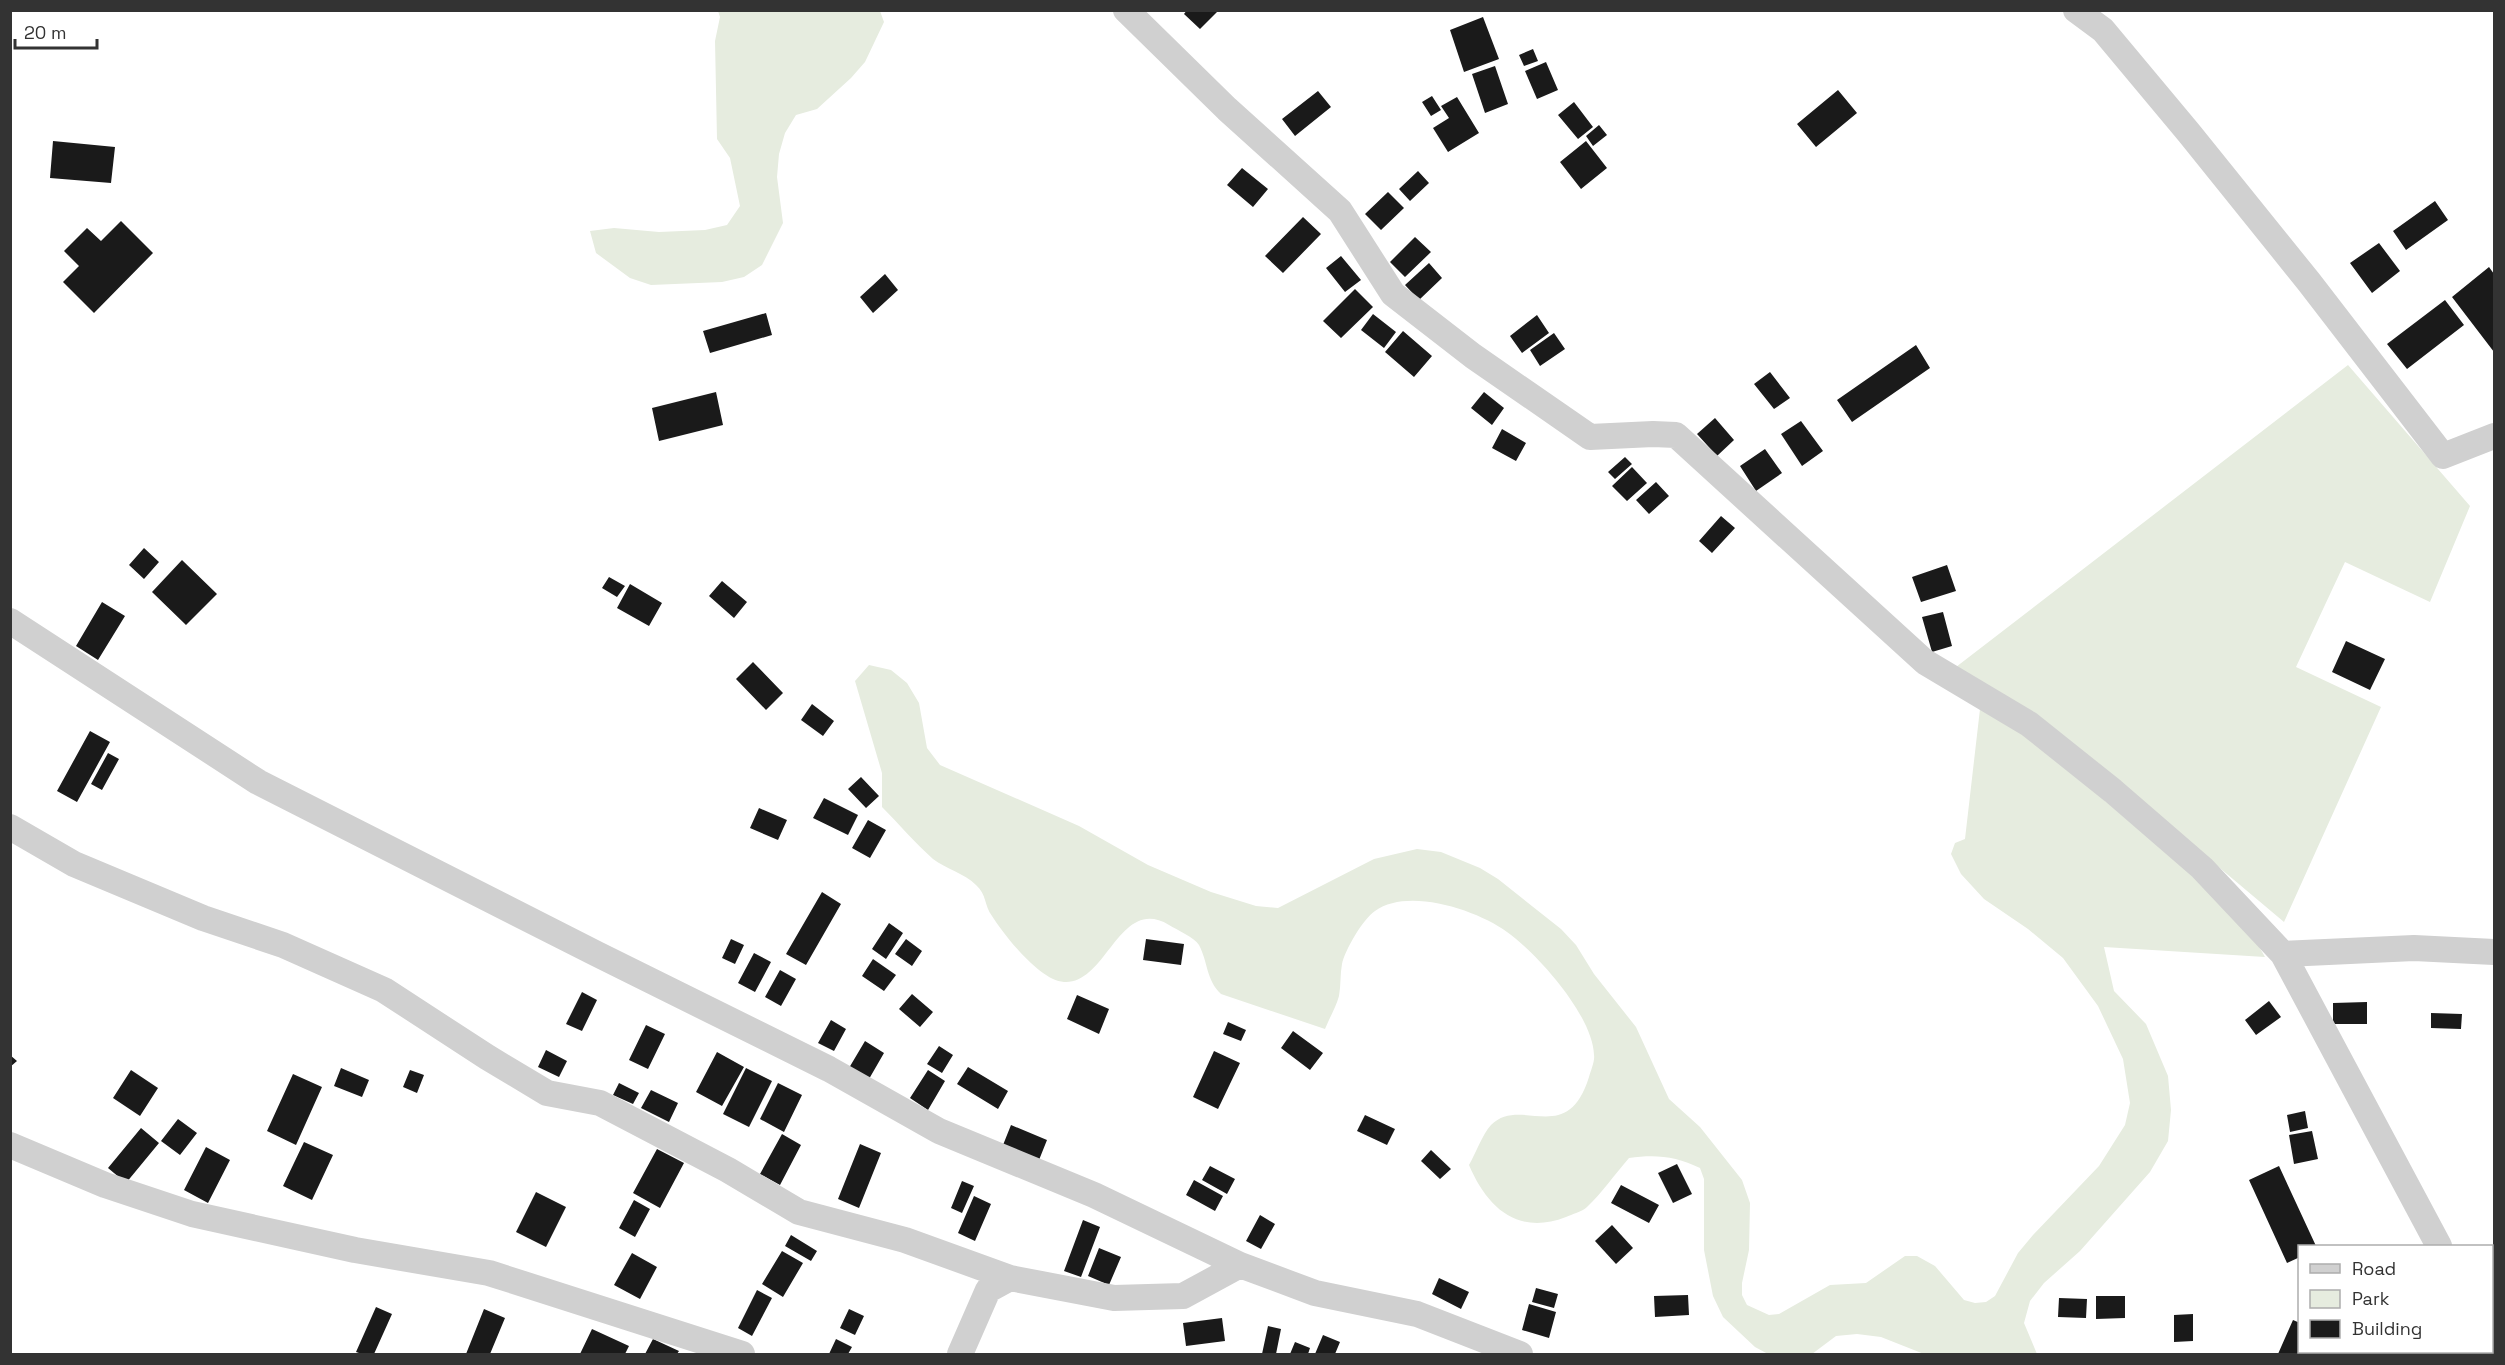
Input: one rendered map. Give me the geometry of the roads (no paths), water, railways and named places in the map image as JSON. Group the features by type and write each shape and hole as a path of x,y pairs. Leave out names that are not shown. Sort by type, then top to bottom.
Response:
{"street":[{"path":"1126,10 1227,109 1340,211 1393,294 1473,356 1590,437 1676,435 1925,662 2028,724 2202,868 2283,954 2438,1245"},
{"path":"2076,10 2103,30 2188,133 2309,282 2443,456 2494,436"},
{"path":"10,621 258,782 829,1069 939,1131 1094,1195 1240,1265 1315,1293 1417,1314 1521,1354"},
{"path":"10,827 74,864 204,918 283,945 384,990 547,1093 600,1102 728,1170 799,1212 905,1240 1010,1278 1113,1298 1183,1296 1240,1265"},
{"path":"2283,954 2414,948 2494,952"},
{"path":"10,1145 105,1185 192,1214 355,1250 489,1273 742,1354"},
{"path":"960,1354 988,1290 1010,1278"}]}
